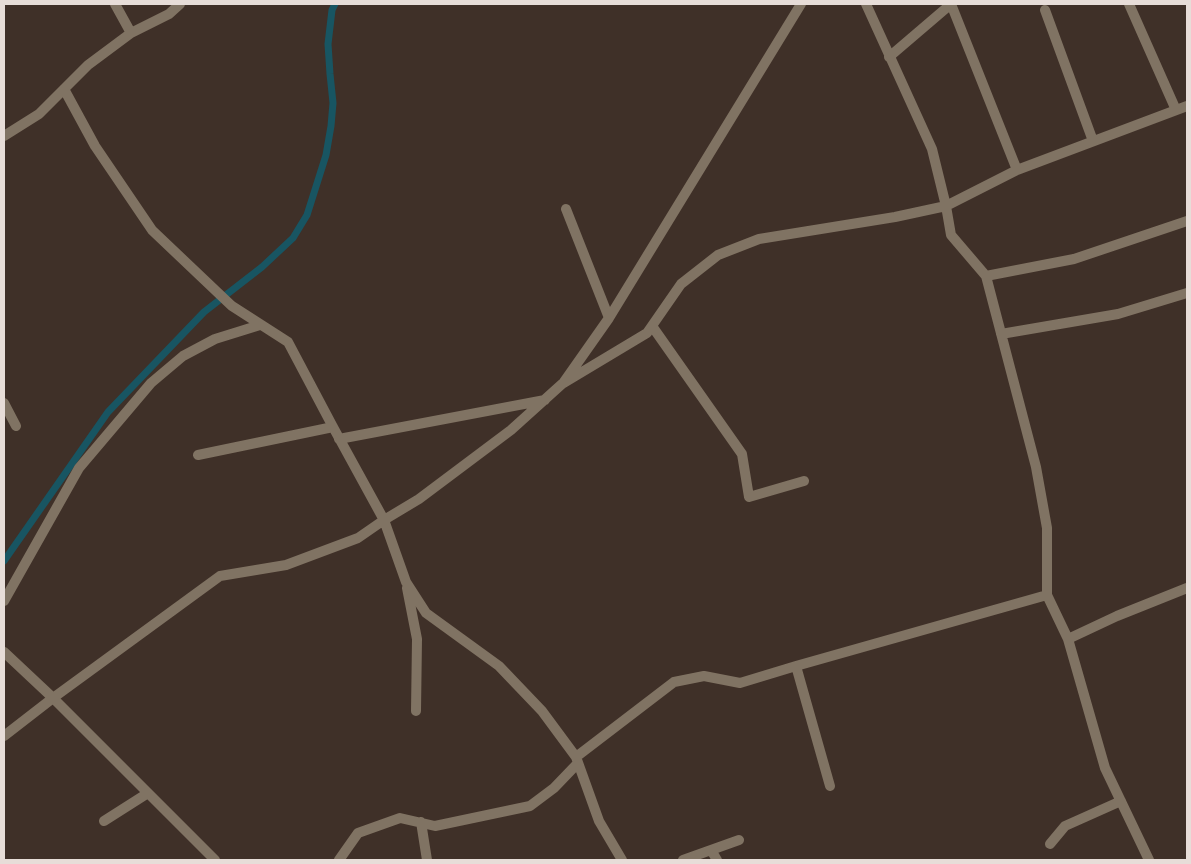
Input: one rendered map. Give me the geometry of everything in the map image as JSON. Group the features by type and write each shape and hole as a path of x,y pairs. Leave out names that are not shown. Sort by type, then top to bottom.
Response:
{"street":[{"path":"115,4 131,33"},
{"path":"4,136 39,114 88,65 131,33 168,14 180,4"},
{"path":"4,736 220,576 286,565 358,538 426,493 511,430 545,400 562,384 609,318 802,4"},
{"path":"866,4 932,149 952,235 986,276 1036,467 1046,528 1047,595 1068,639 1105,768 1149,860"},
{"path":"889,57 951,4 1017,170"},
{"path":"1129,4 1176,110"},
{"path":"1045,10 1094,141"},
{"path":"64,89 95,146 152,230 232,306 288,342 384,520 406,582 417,639 416,711"},
{"path":"562,384 648,333 681,284 718,254 759,239 895,217 946,206 1017,170 1187,106"},
{"path":"566,209 609,318"},
{"path":"986,276 1074,259 1187,221"},
{"path":"1001,334 1118,314 1187,293"},
{"path":"4,601 79,468 151,384 183,356 215,339 260,325"},
{"path":"652,326 742,454 749,497 804,481"},
{"path":"339,439 545,400"},
{"path":"4,403 16,426"},
{"path":"198,455 333,427"},
{"path":"406,582 426,613 499,666 542,710 577,760 599,821 622,860"},
{"path":"1068,639 1117,616 1187,588"},
{"path":"339,860 358,833 400,818 435,826 530,806 554,788 577,760 674,682 704,676 740,683 1047,595"},
{"path":"4,652 53,698 215,860"},
{"path":"796,666 830,786"},
{"path":"104,821 148,793"},
{"path":"1050,844 1065,826 1120,800"},
{"path":"421,822 427,860"},
{"path":"683,860 739,840"},
{"path":"711,850 717,860"}],"waterway":[{"path":"4,561 108,412 204,312 262,267 293,238 307,215 326,155 331,126 333,103 328,44 332,10 335,4"}]}
